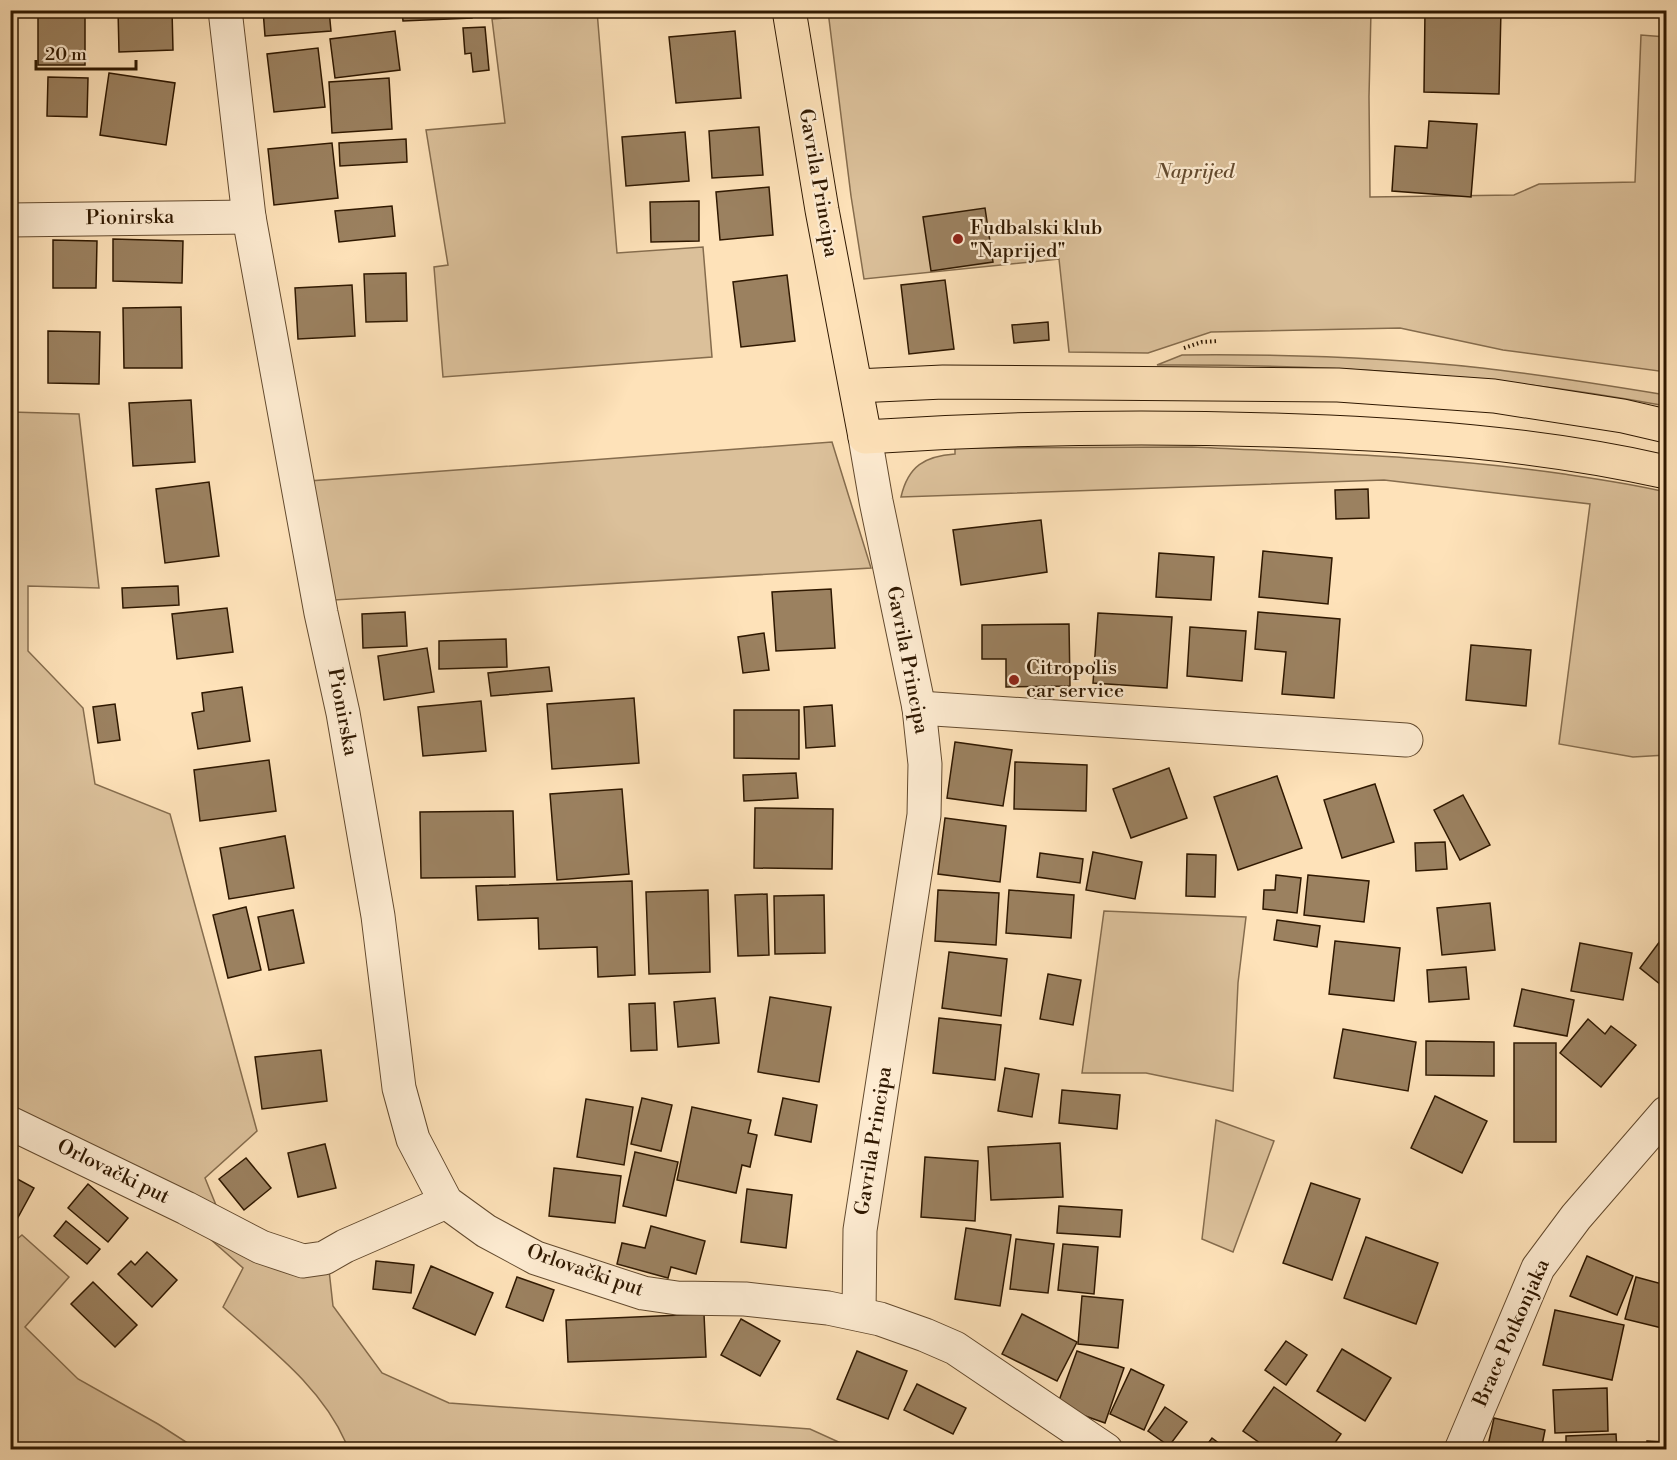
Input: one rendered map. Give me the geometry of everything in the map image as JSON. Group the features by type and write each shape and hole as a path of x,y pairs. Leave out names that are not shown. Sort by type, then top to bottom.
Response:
{"main road":[{"name":"Gavrila Principa","path":"789,10 822,210 865,437"},
{"path":"856,386 964,382 1338,385 1494,396 1623,416 1666,426"},
{"path":"865,437 943,432 1179,427 1364,433 1507,446 1602,458 1666,472"}],"street":[{"name":"Pionirska","path":"225,10 249,217 319,601 345,724 378,916 399,1088 413,1139 446,1202"},
{"name":"Pionirska","path":"10,220 249,217"},
{"name":"Gavrila Principa","path":"859,1314 860,1230 924,815 925,764 919,708 865,437"},
{"path":"919,708 1406,740"},
{"name":"Brace Potkonjaka","path":"1461,1449 1538,1268 1576,1217 1664,1120"},
{"name":"Orlovački put","path":"10,1123 261,1247 303,1261 324,1258 345,1246 446,1202 486,1231 536,1258 643,1293 677,1298 745,1299 859,1314 897,1325 955,1348 1106,1449"}],"green space":[{"path":"597,11 617,253 703,247 712,357 443,377 434,267 448,265 426,130 505,123 492,19"},
{"name":"Naprijed","path":"828,11 1371,11 1370,197 1514,195 1539,184 1635,182 1641,35 1666,37 1666,372 1503,350 1400,328 1211,332 1148,353 1069,352 1059,259 864,279 851,196"},
{"path":"1182,355 1332,357 1482,368 1666,395 1666,406 1540,386 1413,373 1285,366 1157,365"},
{"path":"11,412 79,414 99,588 28,586 28,651 83,708 95,784 170,814 257,1131 205,1178 233,1247 329,1270 333,1306 382,1373 449,1403 810,1429 854,1449 341,1449 346,1443 323,1403 276,1353 223,1307 243,1268 192,1223 11,1113"},
{"path":"832,442 871,568 334,600 309,481"},
{"path":"1192,447 1471,463 1577,476 1666,492 1666,755 1633,757 1559,744 1590,504 1384,480 901,497 913,470 927,460 955,454 955,448"},
{"path":"1104,911 1246,917 1238,983 1233,1091 1146,1073 1082,1073"},
{"path":"1216,1120 1274,1141 1233,1252 1202,1239"},
{"path":"22,1235 69,1277 25,1327 78,1379 197,1449 11,1449 11,1244"}],"building":[{"path":"118,10 172,10 173,50 119,52"},
{"path":"263,10 329,10 331,31 265,36"},
{"path":"402,10 472,10 472,18 403,21"},
{"path":"1425,10 1501,10 1499,94 1424,92"},
{"path":"38,15 85,15 85,65 38,65"},
{"path":"485,27 489,70 473,72 471,53 465,54 463,28"},
{"path":"395,31 400,70 335,78 330,39"},
{"path":"735,31 741,98 676,103 669,37"},
{"path":"318,48 325,107 274,112 267,54"},
{"path":"109,73 175,83 166,145 100,135"},
{"path":"48,77 88,78 87,117 47,116"},
{"path":"389,78 392,129 332,133 329,82"},
{"path":"1429,121 1477,124 1471,197 1392,191 1395,146 1427,148"},
{"path":"759,127 763,175 712,178 709,131"},
{"path":"685,132 689,181 626,186 622,137"},
{"path":"406,139 407,162 340,166 339,143"},
{"path":"332,143 338,198 274,205 268,149"},
{"path":"769,187 773,235 720,240 716,192"},
{"path":"699,201 699,241 651,242 650,202"},
{"path":"392,206 395,236 339,242 335,211"},
{"name":"Fudbalski klub \"Naprijed\"","path":"985,208 993,262 931,271 923,217"},
{"path":"113,239 183,241 182,283 113,281"},
{"path":"53,240 97,241 96,288 53,288"},
{"path":"406,273 407,321 366,322 364,274"},
{"path":"787,275 795,341 741,347 733,282"},
{"path":"945,280 954,349 909,354 901,285"},
{"path":"352,285 355,336 298,339 295,288"},
{"path":"181,307 182,368 124,368 123,308"},
{"path":"1048,322 1049,340 1014,343 1012,325"},
{"path":"48,331 100,332 99,384 48,383"},
{"path":"191,400 195,462 133,466 129,403"},
{"path":"209,482 219,556 165,563 156,489"},
{"path":"1368,489 1369,518 1336,519 1335,490"},
{"path":"1041,520 1047,572 961,585 953,530"},
{"path":"1263,551 1332,558 1328,604 1259,597"},
{"path":"1159,553 1214,557 1211,600 1156,597"},
{"path":"178,586 179,605 123,608 122,588"},
{"path":"831,589 835,648 776,651 772,592"},
{"path":"227,608 233,652 177,659 172,614"},
{"path":"405,612 407,646 363,648 362,614"},
{"path":"1258,612 1340,619 1334,698 1282,694 1286,652 1255,649"},
{"path":"1098,613 1172,617 1167,688 1093,683"},
{"path":"1069,624 1070,686 1006,687 1006,659 982,659 982,625"},
{"path":"1190,627 1246,631 1242,681 1187,676"},
{"path":"764,633 769,670 743,673 738,637"},
{"path":"506,639 507,667 439,669 439,641"},
{"path":"1471,645 1531,650 1526,706 1466,700"},
{"path":"427,648 434,692 384,700 378,656"},
{"path":"549,667 552,691 491,696 488,673"},
{"path":"242,687 250,741 198,749 192,713 204,711 202,693"},
{"path":"634,698 639,763 552,769 547,704"},
{"path":"481,701 486,751 423,756 418,707"},
{"path":"115,704 120,740 98,743 93,707"},
{"path":"832,705 835,746 806,748 804,707"},
{"path":"734,710 799,710 799,759 734,758"},
{"path":"955,742 1012,750 1003,806 947,798"},
{"path":"269,760 276,811 200,821 194,770"},
{"path":"1015,762 1087,765 1086,811 1014,809"},
{"path":"1169,768 1187,818 1131,838 1113,789"},
{"path":"796,773 798,798 744,801 743,775"},
{"path":"1277,776 1302,848 1238,870 1214,797"},
{"path":"1375,784 1394,842 1342,858 1324,800"},
{"path":"622,789 629,874 557,880 550,794"},
{"path":"1463,795 1490,845 1460,860 1434,810"},
{"path":"755,808 833,809 832,869 754,868"},
{"path":"513,811 515,877 421,878 420,812"},
{"path":"945,818 1006,826 1000,882 938,874"},
{"path":"285,836 294,888 229,899 220,848"},
{"path":"1445,842 1447,869 1416,871 1415,843"},
{"path":"1093,852 1142,862 1135,899 1086,890"},
{"path":"1040,853 1083,859 1080,883 1037,877"},
{"path":"1187,854 1216,855 1215,897 1186,896"},
{"path":"1276,875 1301,878 1297,913 1263,909 1264,890 1275,890"},
{"path":"1308,875 1369,881 1364,922 1304,915"},
{"path":"632,881 635,975 598,977 597,947 539,949 538,918 478,920 476,886"},
{"path":"708,890 710,972 649,974 646,892"},
{"path":"938,890 999,893 996,945 935,941"},
{"path":"1009,890 1074,895 1071,938 1006,933"},
{"path":"767,894 769,955 738,956 735,895"},
{"path":"824,895 825,953 775,954 774,896"},
{"path":"1490,903 1495,950 1442,955 1437,908"},
{"path":"246,907 261,970 228,978 213,915"},
{"path":"293,910 304,963 269,970 258,917"},
{"path":"1277,920 1320,926 1317,947 1274,940"},
{"path":"1666,933 1666,989 1640,968"},
{"path":"1335,941 1400,948 1394,1001 1329,994"},
{"path":"1580,943 1632,953 1623,1000 1571,991"},
{"path":"949,952 1007,959 1001,1016 942,1008"},
{"path":"1466,967 1469,999 1429,1002 1427,970"},
{"path":"1048,974 1081,980 1073,1025 1040,1019"},
{"path":"1522,989 1574,1000 1567,1036 1514,1026"},
{"path":"770,997 831,1007 819,1082 758,1072"},
{"path":"715,998 719,1043 678,1047 674,1002"},
{"path":"655,1003 657,1050 631,1051 629,1004"},
{"path":"939,1018 1001,1025 995,1080 933,1073"},
{"path":"1588,1019 1605,1034 1611,1026 1636,1045 1601,1087 1560,1053"},
{"path":"1343,1029 1416,1042 1408,1091 1334,1078"},
{"path":"1426,1041 1494,1042 1494,1076 1426,1075"},
{"path":"1514,1043 1556,1043 1556,1142 1514,1142"},
{"path":"321,1050 327,1101 262,1109 255,1057"},
{"path":"1005,1068 1039,1074 1032,1117 998,1111"},
{"path":"1062,1090 1120,1095 1117,1129 1059,1123"},
{"path":"1435,1096 1487,1121 1462,1173 1411,1148"},
{"path":"642,1098 672,1105 661,1151 631,1144"},
{"path":"783,1098 817,1105 811,1142 775,1135"},
{"path":"586,1099 633,1107 624,1165 577,1157"},
{"path":"692,1107 751,1120 748,1133 757,1135 750,1167 742,1165 736,1193 677,1180"},
{"path":"1060,1143 1063,1197 991,1200 988,1147"},
{"path":"325,1144 336,1188 298,1197 288,1153"},
{"path":"635,1152 678,1162 666,1216 623,1206"},
{"path":"925,1157 978,1161 975,1221 921,1217"},
{"path":"246,1158 271,1188 244,1210 219,1179"},
{"path":"554,1168 621,1176 615,1223 549,1216"},
{"path":"10,1175 34,1188 16,1221 10,1218"},
{"path":"1311,1183 1360,1199 1332,1280 1283,1263"},
{"path":"88,1184 128,1218 108,1242 68,1208"},
{"path":"747,1189 792,1195 786,1248 741,1242"},
{"path":"1059,1206 1122,1210 1120,1237 1057,1233"},
{"path":"66,1221 100,1249 87,1264 54,1236"},
{"path":"651,1226 705,1241 696,1274 671,1267 668,1278 617,1264 622,1243 645,1248"},
{"path":"966,1228 1011,1235 1000,1306 955,1299"},
{"path":"1366,1237 1438,1263 1416,1324 1344,1298"},
{"path":"1016,1239 1054,1244 1048,1293 1010,1289"},
{"path":"1063,1244 1098,1247 1094,1294 1058,1290"},
{"path":"147,1252 177,1280 152,1307 118,1274 131,1261 135,1265"},
{"path":"1587,1256 1633,1276 1617,1315 1570,1296"},
{"path":"376,1261 414,1265 411,1293 373,1289"},
{"path":"431,1266 493,1293 475,1335 413,1308"},
{"path":"517,1277 554,1290 543,1321 506,1307"},
{"path":"1636,1277 1666,1285 1666,1329 1625,1319"},
{"path":"93,1282 137,1325 115,1347 71,1304"},
{"path":"1082,1296 1123,1300 1118,1348 1078,1344"},
{"path":"1555,1310 1624,1325 1612,1380 1543,1365"},
{"path":"704,1314 706,1357 568,1362 566,1320"},
{"path":"1022,1314 1077,1342 1057,1381 1002,1354"},
{"path":"741,1319 780,1341 760,1376 721,1355"},
{"path":"1286,1341 1307,1355 1286,1385 1265,1370"},
{"path":"1342,1349 1391,1378 1365,1421 1317,1391"},
{"path":"857,1351 907,1371 888,1419 837,1399"},
{"path":"1077,1351 1124,1368 1105,1423 1057,1406"},
{"path":"1131,1369 1164,1385 1144,1430 1110,1414"},
{"path":"917,1384 966,1408 953,1434 904,1410"},
{"path":"1274,1387 1341,1434 1330,1450 1270,1450 1243,1431"},
{"path":"1607,1388 1608,1431 1555,1433 1553,1390"},
{"path":"1165,1407 1187,1422 1169,1446 1148,1431"},
{"path":"1494,1418 1545,1430 1541,1450 1487,1450"},
{"path":"1616,1434 1617,1450 1566,1450 1566,1436"},
{"path":"1212,1438 1228,1450 1203,1450"},
{"path":"1647,1441 1666,1442 1666,1450 1647,1450"}],"place":[{"name":"Fudbalski klub \"Naprijed\"","path":"958,239"},
{"name":"Citropolis car service","path":"1014,680"}]}
